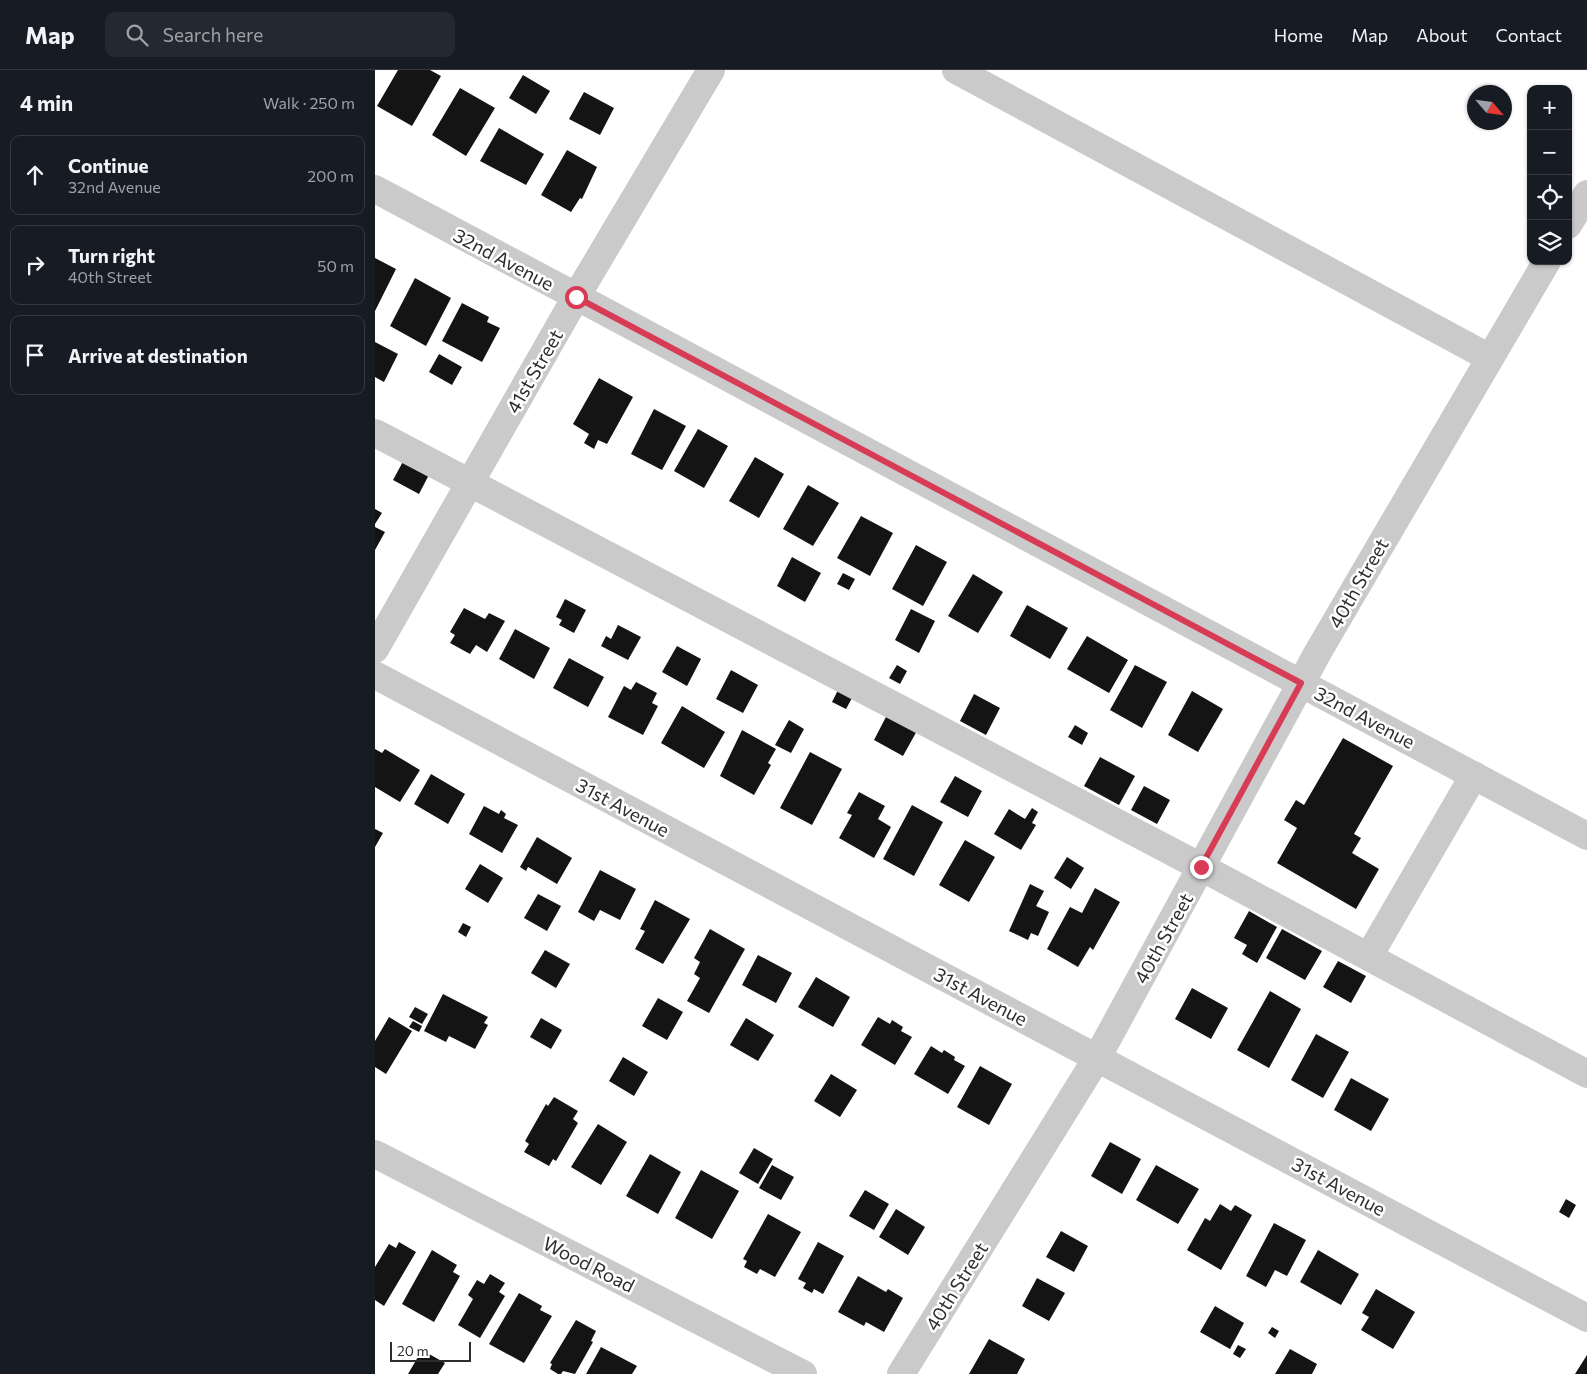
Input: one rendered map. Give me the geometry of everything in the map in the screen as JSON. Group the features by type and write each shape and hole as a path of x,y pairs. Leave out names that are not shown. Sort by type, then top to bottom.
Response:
{"street":[{"name":"41st Street","path":"375,649 576,297 711,70"},
{"path":"956,70 1490,358"},
{"name":"32nd Avenue","path":"375,189 1587,836"},
{"path":"1572,220 1587,194"},
{"name":"40th Street","path":"901,1374 1097,1058 1301,683 1545,265"},
{"path":"375,433 1201,867 1587,1074"},
{"name":"31st Avenue","path":"375,675 1587,1318"},
{"path":"1369,956 1474,775"},
{"name":"Wood Road","path":"375,1154 803,1374"}],"building":[{"path":"398,70 430,70 441,76 412,126 377,106"},
{"path":"523,75 550,91 536,114 509,98"},
{"path":"460,88 495,108 466,156 432,135"},
{"path":"584,92 614,108 600,135 569,119"},
{"path":"499,128 544,154 526,185 480,161"},
{"path":"567,150 597,167 582,199 580,198 571,212 541,195"},
{"path":"375,258 396,269 375,311"},
{"path":"415,278 451,298 426,346 390,326"},
{"path":"462,303 489,317 487,322 500,328 482,362 442,341"},
{"path":"375,342 398,354 384,382 375,377"},
{"path":"439,354 462,367 452,385 429,372"},
{"path":"599,378 633,397 607,444 598,440 594,449 584,443 589,434 573,424"},
{"path":"654,409 686,426 662,470 631,454"},
{"path":"698,429 728,446 704,488 674,471"},
{"path":"406,456 433,467 419,494 393,480"},
{"path":"755,457 784,474 759,518 729,501"},
{"path":"808,485 839,503 813,546 783,529"},
{"path":"375,509 382,513 375,524"},
{"path":"861,516 893,533 870,576 837,558"},
{"path":"375,527 385,532 375,550"},
{"path":"916,545 947,562 923,606 892,589"},
{"path":"792,557 821,573 805,602 777,586"},
{"path":"843,573 855,579 849,590 837,584"},
{"path":"973,574 1003,592 978,633 948,616"},
{"path":"565,599 586,610 574,633 559,625 562,620 556,617"},
{"path":"1027,605 1068,628 1050,659 1010,636"},
{"path":"464,608 485,619 489,613 505,621 487,652 476,645 470,654 450,643 455,635 450,632"},
{"path":"911,609 935,621 919,653 895,640"},
{"path":"618,625 641,637 628,660 601,646 606,636 611,639"},
{"path":"515,629 550,648 534,679 499,659"},
{"path":"1087,636 1128,660 1109,693 1067,669"},
{"path":"677,646 701,659 687,686 662,672"},
{"path":"569,658 604,677 588,707 553,688"},
{"path":"897,665 907,671 900,684 889,678"},
{"path":"1135,665 1167,682 1142,728 1110,710"},
{"path":"731,670 758,685 743,713 716,699"},
{"path":"636,682 657,693 652,703 658,706 643,735 608,717 624,686 631,690"},
{"path":"838,690 852,698 846,709 832,702"},
{"path":"1192,691 1223,709 1198,752 1168,735"},
{"path":"974,694 1000,708 986,735 960,721"},
{"path":"682,706 725,732 704,768 661,743"},
{"path":"888,713 918,729 903,756 874,740"},
{"path":"789,720 804,729 791,753 775,745"},
{"path":"1075,725 1088,733 1082,745 1068,737"},
{"path":"742,730 776,749 768,763 771,765 754,795 720,776"},
{"path":"1343,738 1393,766 1354,834 1361,838 1352,853 1379,869 1356,909 1277,863 1297,828 1284,820 1296,800 1304,805"},
{"path":"375,749 382,753 385,749 420,770 400,802 375,787"},
{"path":"810,752 842,769 812,825 780,808"},
{"path":"1100,757 1135,776 1119,805 1084,786"},
{"path":"431,774 465,794 448,824 414,804"},
{"path":"955,776 982,791 968,817 940,802"},
{"path":"1144,786 1170,800 1157,824 1131,810"},
{"path":"859,792 885,806 878,819 891,827 874,858 839,838 852,815 847,813"},
{"path":"912,805 943,822 914,876 883,859"},
{"path":"484,806 499,814 501,810 506,814 504,818 518,825 502,853 469,834"},
{"path":"1032,808 1038,812 1032,823 1036,825 1021,850 994,834 1009,809 1025,819"},
{"path":"375,829 383,833 375,847"},
{"path":"537,837 572,858 557,884 528,867 526,871 520,867"},
{"path":"965,840 995,857 969,902 939,885"},
{"path":"1067,857 1084,868 1071,889 1054,878"},
{"path":"480,864 503,878 488,903 465,889"},
{"path":"600,870 636,889 620,920 600,910 594,921 578,912"},
{"path":"1030,884 1044,891 1036,906 1049,912 1038,936 1031,933 1028,940 1009,931"},
{"path":"1095,888 1120,902 1093,950 1090,947 1078,967 1047,949 1070,907 1082,913"},
{"path":"538,894 561,906 547,931 524,918"},
{"path":"655,900 690,919 663,964 635,949 645,931 640,929"},
{"path":"1249,911 1277,927 1257,963 1242,954 1247,945 1234,938"},
{"path":"463,923 471,927 466,937 458,932"},
{"path":"710,929 745,949 709,1013 687,1001 700,978 694,974 700,962 694,958"},
{"path":"1282,929 1322,951 1305,980 1266,958"},
{"path":"545,950 570,964 556,988 531,973"},
{"path":"758,955 792,973 776,1003 742,985"},
{"path":"1338,961 1366,976 1351,1003 1323,987"},
{"path":"816,977 850,997 833,1027 798,1007"},
{"path":"1192,988 1228,1008 1211,1039 1175,1019"},
{"path":"1270,991 1301,1009 1269,1068 1237,1050"},
{"path":"443,994 488,1017 484,1023 488,1025 475,1049 449,1036 446,1042 424,1031"},
{"path":"658,998 683,1012 667,1040 642,1026"},
{"path":"415,1007 428,1014 422,1024 409,1017"},
{"path":"389,1017 412,1031 386,1074 375,1067 375,1041"},
{"path":"878,1017 890,1024 892,1020 903,1027 901,1031 912,1037 895,1065 861,1045"},
{"path":"541,1018 562,1030 551,1049 530,1037"},
{"path":"746,1018 774,1035 758,1061 730,1045"},
{"path":"413,1021 422,1026 419,1032 409,1027"},
{"path":"1316,1034 1349,1052 1323,1098 1291,1080"},
{"path":"931,1046 942,1053 944,1050 955,1057 954,1060 965,1066 948,1094 914,1074"},
{"path":"623,1057 648,1072 634,1096 609,1081"},
{"path":"980,1066 1012,1084 989,1125 957,1107"},
{"path":"831,1074 857,1090 840,1117 814,1101"},
{"path":"1351,1078 1389,1099 1371,1131 1334,1110"},
{"path":"554,1097 578,1111 573,1119 578,1123 556,1161 553,1159 549,1166 524,1152 529,1144 525,1141 546,1104 548,1106"},
{"path":"598,1124 627,1142 601,1185 571,1167"},
{"path":"1110,1142 1141,1159 1122,1194 1091,1176"},
{"path":"754,1148 773,1159 758,1184 739,1173"},
{"path":"650,1154 681,1172 658,1214 626,1196"},
{"path":"772,1165 794,1177 781,1200 759,1188"},
{"path":"1156,1165 1199,1189 1178,1224 1136,1200"},
{"path":"701,1170 739,1191 712,1239 675,1218"},
{"path":"865,1190 889,1204 874,1230 849,1216"},
{"path":"1566,1199 1576,1205 1569,1218 1559,1212"},
{"path":"1220,1204 1231,1211 1235,1205 1252,1215 1221,1270 1187,1250 1205,1218 1210,1221"},
{"path":"896,1209 925,1227 908,1255 879,1237"},
{"path":"768,1214 801,1232 775,1277 760,1269 757,1274 744,1267 747,1261 743,1259"},
{"path":"1274,1223 1306,1240 1287,1276 1275,1270 1266,1287 1246,1276"},
{"path":"1061,1231 1088,1246 1074,1272 1046,1257"},
{"path":"399,1242 416,1252 384,1306 375,1300 375,1267 389,1244 396,1248"},
{"path":"818,1242 844,1256 823,1294 814,1289 812,1293 803,1288 806,1283 798,1279"},
{"path":"432,1250 457,1265 453,1272 460,1276 434,1322 402,1304"},
{"path":"1318,1250 1359,1274 1341,1305 1300,1282"},
{"path":"490,1274 505,1283 499,1292 505,1296 480,1338 458,1325 473,1299 468,1295 477,1280 484,1284"},
{"path":"858,1276 886,1292 888,1289 903,1298 884,1332 866,1322 864,1326 838,1312"},
{"path":"1037,1278 1065,1293 1049,1321 1022,1306"},
{"path":"1376,1289 1415,1312 1393,1349 1361,1330 1369,1317 1362,1313"},
{"path":"519,1293 542,1306 540,1310 552,1316 524,1363 489,1344"},
{"path":"1215,1306 1244,1323 1230,1349 1200,1332"},
{"path":"576,1320 596,1331 591,1341 593,1342 575,1374 563,1371 561,1374 558,1374 550,1369 552,1364 550,1363"},
{"path":"1272,1327 1279,1331 1275,1338 1268,1333"},
{"path":"989,1339 1025,1359 1017,1374 969,1374"},
{"path":"1238,1345 1246,1349 1240,1358 1233,1354"},
{"path":"601,1347 637,1366 632,1374 586,1374"},
{"path":"1290,1349 1317,1364 1312,1374 1275,1374"},
{"path":"422,1350 445,1363 438,1374 408,1374"},
{"path":"1587,1355 1587,1374 1575,1374"}],"route":[{"path":"576,297 1301,683 1201,867"}]}
